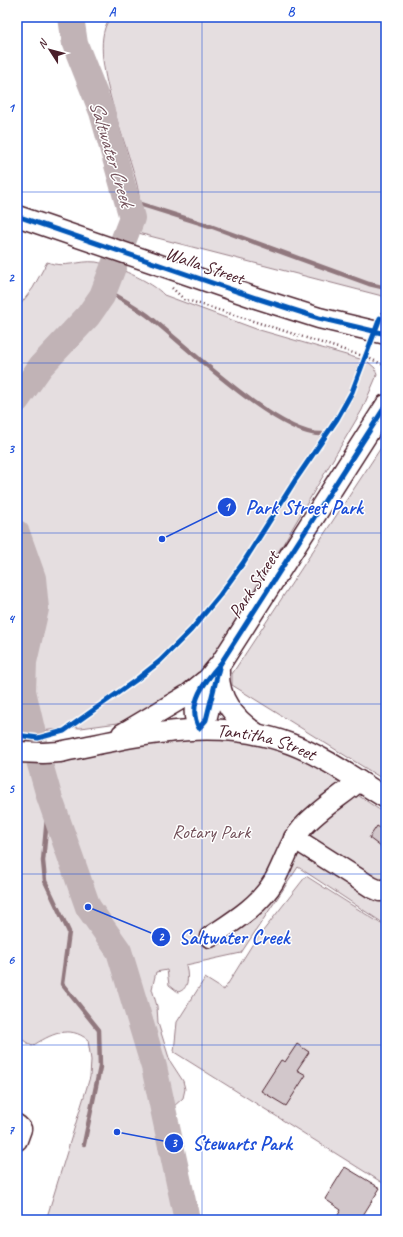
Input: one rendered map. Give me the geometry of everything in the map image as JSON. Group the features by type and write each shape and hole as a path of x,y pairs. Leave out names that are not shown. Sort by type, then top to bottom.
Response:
{"street":[{"name":"Walla Street","path":"17,216 133,257 305,314 380,328"},
{"name":"Park Street","path":"108,742 189,694 215,670 386,405"},
{"name":"Park Street","path":"199,728 206,720 215,670"},
{"path":"215,670 230,710 241,723 258,735"},
{"name":"Tantitha Street","path":"17,752 60,752 148,733 199,728 258,735 291,744 312,753 386,798"},
{"path":"210,937 249,911 273,882 294,838 319,811 359,781"},
{"path":"294,838 371,887 380,891 386,889"},
{"path":"17,1125 20,1130 17,1140"}],"path":[{"path":"170,285 184,299 366,357 386,366"},
{"path":"363,364 380,328 386,302"}],"green space":[{"path":"111,17 386,17 386,297 138,233 140,210 139,196 135,178 112,104 102,53 104,32"},
{"path":"47,262 66,265 83,262 96,262 113,267 133,275 159,290 164,295 256,329 367,361 375,368 377,375 362,410 223,646 210,663 190,683 156,705 118,723 81,728 65,727 61,729 18,733 17,309 33,288"},
{"path":"386,440 386,781 232,685 232,674"},
{"name":"Rotary Park","path":"196,738 257,744 292,755 309,763 386,814 386,925 298,867 241,953 186,965 188,977 186,985 185,988 178,992 169,985 167,970 156,972 152,989 157,1006 158,1023 170,1061 183,1081 185,1089 183,1098 173,1107 167,1100 165,1094 149,1015 140,996 129,1001 155,1101 178,1220 46,1220 90,1077 91,1060 88,1040 81,1035 67,1032 60,1033 46,1038 32,1046 17,1036 17,762 40,764 64,762 107,751 161,741"},
{"path":"306,876 386,927 386,1185 174,1052 177,1022 205,978 224,990 252,945"}],"building":[{"path":"377,826 386,832 386,839 381,847 369,838"},
{"path":"297,1044 309,1052 297,1070 306,1075 286,1106 261,1091 281,1060 285,1062"},
{"path":"345,1167 380,1188 360,1220 335,1220 341,1210 325,1199"}],"waterway":[{"name":"Saltwater Creek","path":"17,400 41,366 88,316 102,296 132,218 102,112 75,44 71,17"},
{"path":"127,200 210,226 369,284 386,288"},
{"path":"104,289 134,306 151,318 209,368 258,406 282,421 304,431 322,434"},
{"name":"Saltwater Creek","path":"17,533 33,578 36,609 24,662 23,691 40,764 49,796 88,907 119,951 154,1067 187,1220"},
{"path":"49,796 43,861 45,881 69,932 62,984 99,1030 100,1067 84,1144"}],"cycle path":[{"path":"17,216 256,298 319,318 386,334"},
{"path":"17,735 38,738 64,731 136,680 160,661 191,630 220,595 243,563 296,479 337,419 352,392 380,318"},
{"path":"219,668 206,720 199,728 195,710 199,693 209,677 221,663 386,405"}],"place":[{"name":"Park Street Park","path":"162,539"},
{"name":"Saltwater Creek","path":"88,907"},
{"name":"Stewarts Park","path":"117,1132"}]}
